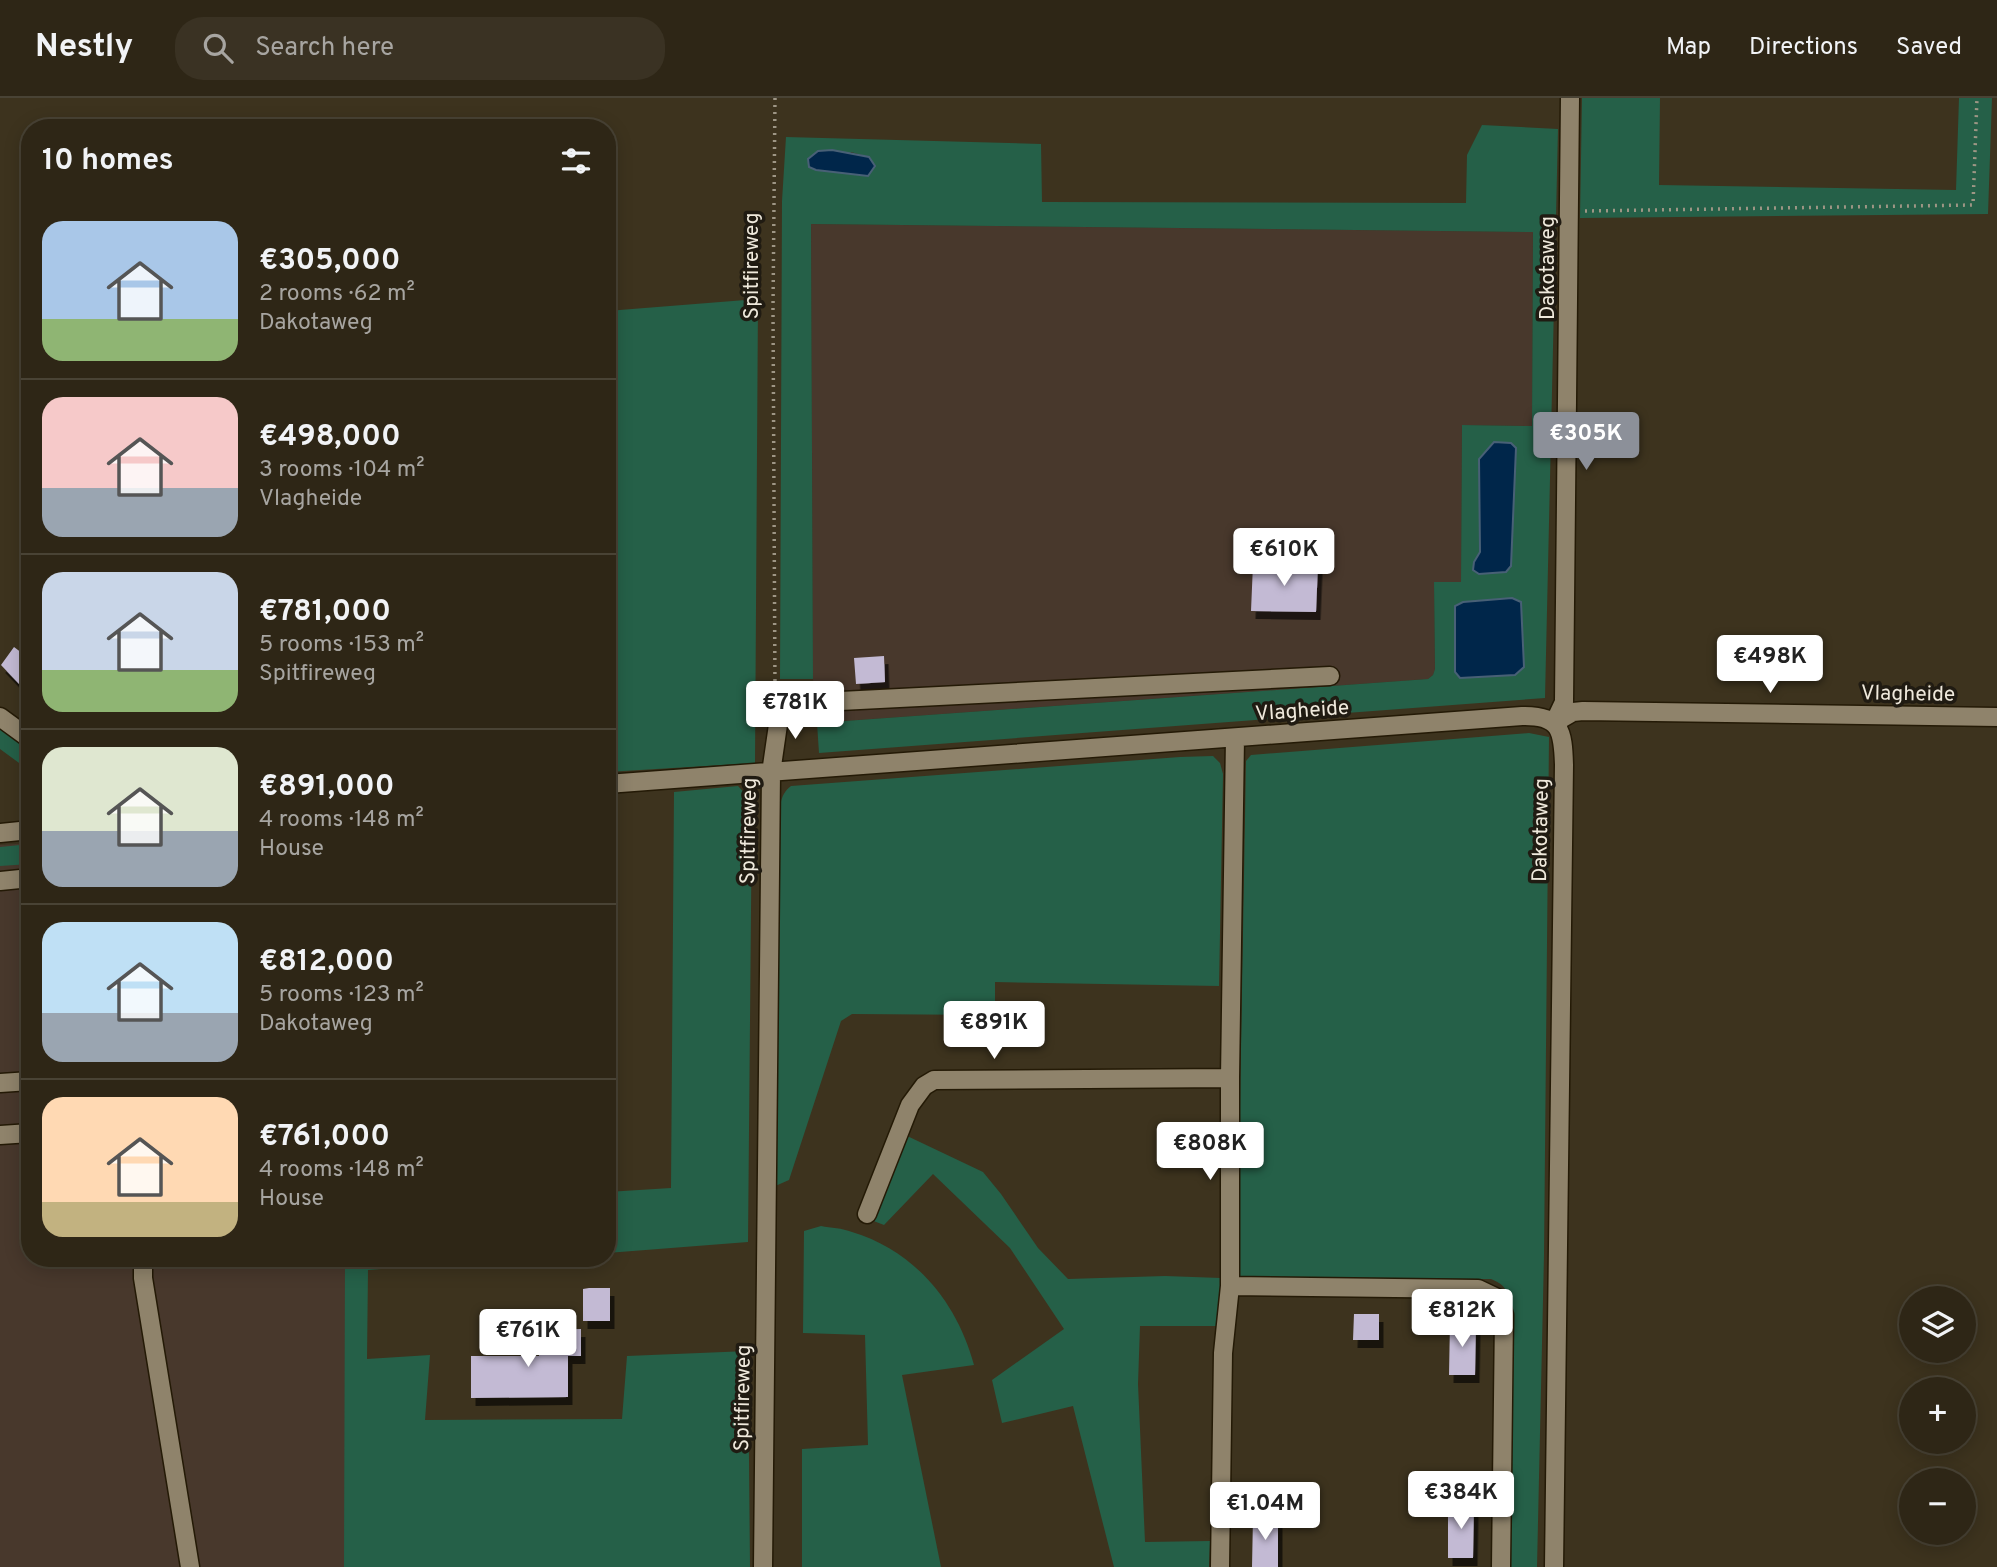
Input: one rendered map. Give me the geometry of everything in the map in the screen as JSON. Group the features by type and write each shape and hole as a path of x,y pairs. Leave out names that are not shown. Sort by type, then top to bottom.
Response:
{"street":[{"name":"Dakotaweg","path":"1554,1567 1564,765 1563,740 1554,723 1563,702 1570,98"},
{"path":"781,704 1330,676"},
{"name":"Spitfireweg","path":"763,1567 771,773 781,704"},
{"name":"Vlagheide","path":"616,783 1537,716 1554,723 1573,712 1583,711 1997,717"},
{"path":"0,717 21,732"},
{"path":"1220,1567 1223,1353 1230,1286 1235,738"},
{"path":"0,833 21,831"},
{"path":"0,881 21,879"},
{"path":"867,1214 910,1105 923,1086 934,1080 1230,1078"},
{"path":"0,1083 21,1082"},
{"path":"0,1135 21,1134"},
{"path":"144,1267 145,1292 190,1567"},
{"path":"1230,1286 1478,1289 1499,1298 1504,1315 1501,1567"}],"path":[{"name":"Spitfireweg","path":"775,98 775,686 781,704"},
{"path":"1570,211 1973,205 1977,98"}],"shaded area":[{"path":"811,224 1533,232 1532,426 1462,425 1461,582 1434,582 1433,675 1428,679 817,723 813,679"},
{"path":"21,844 21,1267 354,1267 350,1567 0,1567 0,845"}],"green space":[{"path":"1582,98 1660,98 1659,185 1956,190 1959,98 1992,98 1988,214 1580,218"},
{"path":"1482,125 1558,129 1545,698 819,753 817,723 1428,679 1435,669 1434,582 1461,582 1462,425 1532,426 1533,232 811,224 813,679 780,679 782,201 786,137 1041,144 1042,202 1466,203 1467,155","holes":["851,152 869,157 868,176 839,171","1516,448 1510,569 1474,562 1480,552 1479,459","1512,598 1515,675 1460,678 1455,672 1454,612"]},
{"path":"758,299 755,763 616,771 616,310"},
{"path":"0,728 21,743 21,764 0,749"},
{"path":"1529,733 1549,737 1544,1255 1537,1567 1509,1567 1513,1317 1506,1289 1491,1279 1237,1278 1246,761 1251,755"},
{"path":"1213,756 1220,763 1223,774 1219,986 995,982 995,1015 852,1014 841,1021 789,1180 773,1187 779,822 784,793 791,786"},
{"path":"738,786 752,801 748,1242 616,1252 616,1191 671,1188 674,792"},
{"path":"21,845 21,865 0,866 0,847"},
{"path":"903,1134 983,1172 1038,1248 1068,1279 1165,1276 1221,1278 1216,1326 1140,1326 1138,1384 1145,1542 1210,1541 1209,1567 1114,1567 1073,1406 1002,1423 992,1380 1064,1329 1010,1248 933,1174 884,1225 871,1220"},
{"path":"821,1226 848,1231 875,1241 914,1266 945,1300 966,1342 974,1365 902,1375 941,1567 802,1567 802,1449 868,1445 865,1335 803,1333 804,1231"},
{"path":"345,1267 408,1267 368,1270 367,1359 430,1355 425,1420 622,1419 627,1356 748,1351 750,1567 344,1567"}],"water":[{"path":"832,150 869,157 875,166 868,176 809,167 808,159 818,151"},
{"path":"1494,442 1511,443 1516,448 1511,566 1506,572 1479,574 1473,570 1480,552 1479,459"},
{"path":"1512,598 1521,602 1524,667 1515,675 1460,678 1455,672 1455,606 1463,602"}],"building":[{"path":"1253,564 1318,565 1316,612 1251,611"},
{"path":"14,647 21,652 20,685 1,665"},
{"path":"884,656 885,682 856,684 854,658"},
{"path":"610,1288 610,1321 583,1321 583,1289"},
{"path":"1354,1314 1379,1314 1379,1340 1353,1340"},
{"path":"1450,1322 1476,1323 1475,1375 1449,1375"},
{"path":"581,1329 581,1356 568,1356 568,1397 471,1398 471,1356 539,1356 538,1330"},
{"path":"1448,1505 1474,1505 1473,1558 1448,1558"},
{"path":"1253,1517 1278,1518 1278,1567 1252,1567"}]}
